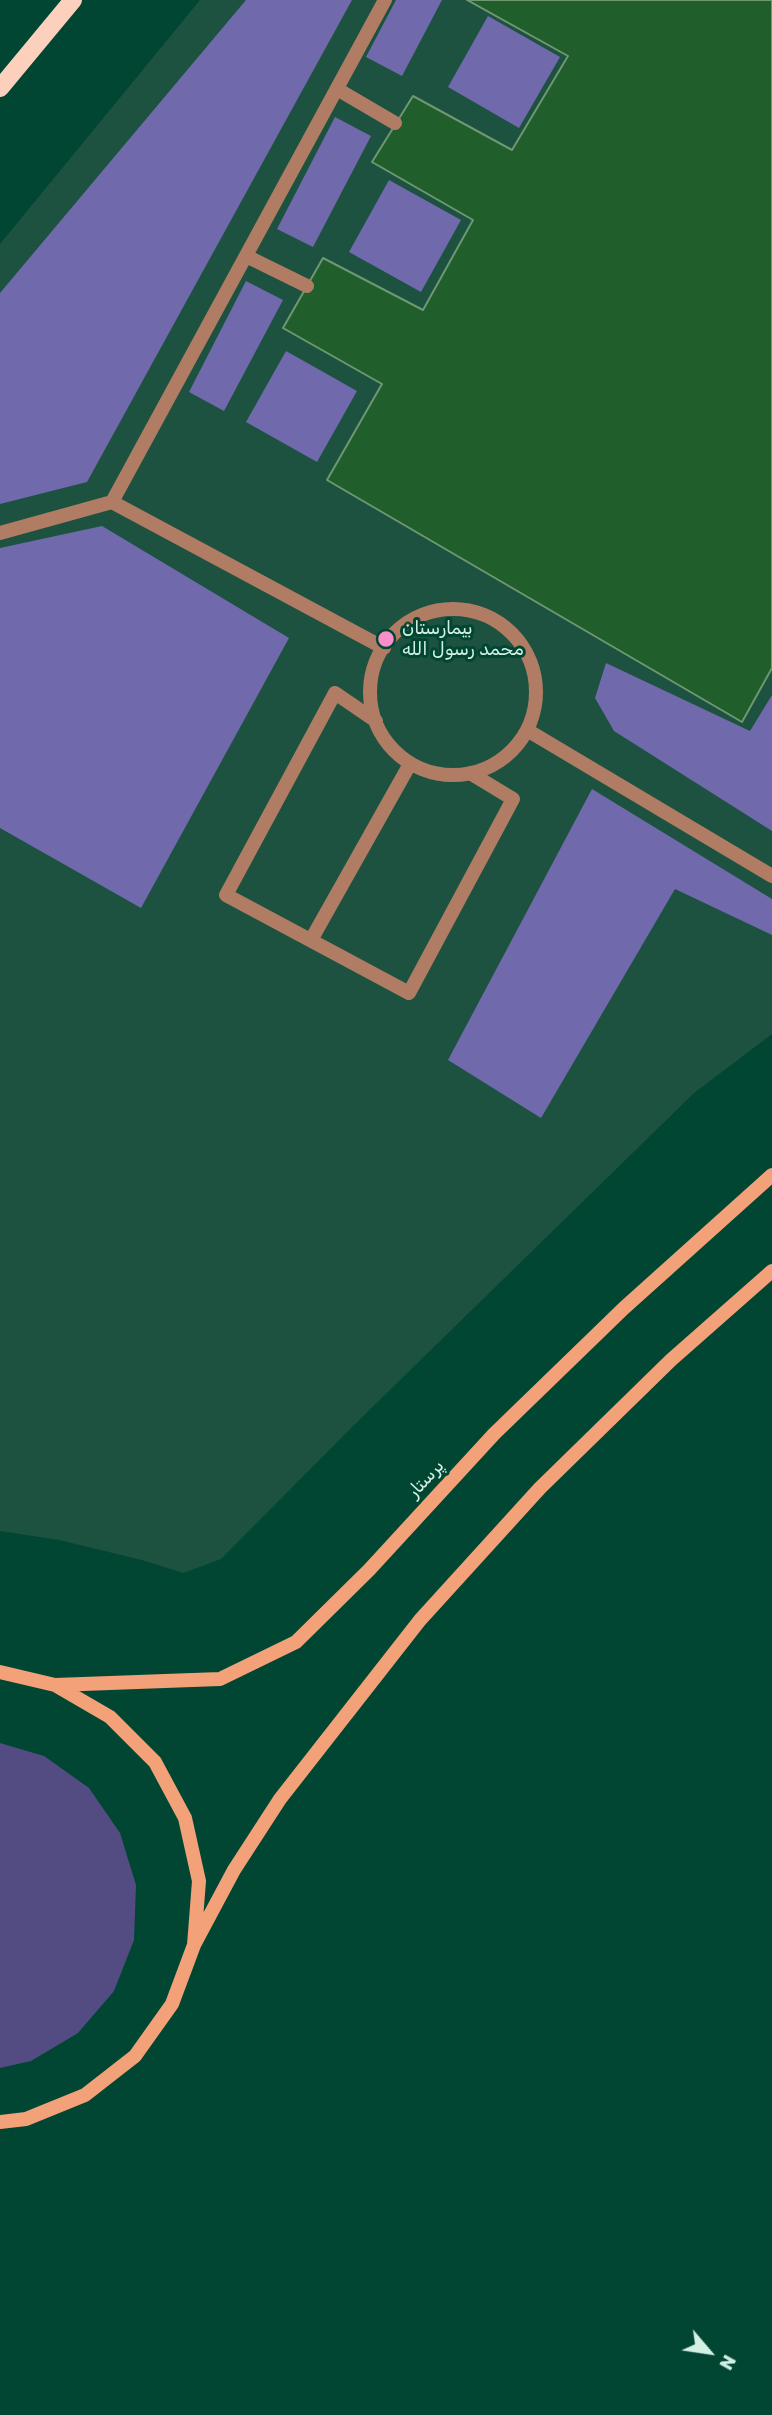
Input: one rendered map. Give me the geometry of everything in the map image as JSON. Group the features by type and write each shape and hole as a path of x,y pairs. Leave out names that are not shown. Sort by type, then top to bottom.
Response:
{"main road":[{"path":"0,88 73,0"},
{"name":"پرستار","path":"55,1685 220,1679 296,1642 369,1570 494,1434 624,1308 772,1175"},
{"path":"0,2123 26,2119 85,2095 135,2056 172,2004 194,1945 234,1870 279,1799 421,1620 550,1479 671,1360 772,1271"},
{"path":"0,1672 55,1685 110,1717 155,1762 185,1818 199,1881 194,1945"}],"lane":[{"path":"112,502 385,0"},
{"path":"337,89 395,123"},
{"path":"246,256 307,286"},
{"path":"0,533 112,502 384,648"},
{"path":"463,609 489,616 511,631 527,653 536,678 536,705 527,730 510,753 486,769 459,776 431,773 410,764 385,741 376,721 370,687 376,660 384,648 391,637 411,620 437,610 463,609"},
{"path":"376,721 335,693 226,894 410,993 513,799 470,773"},
{"path":"527,730 772,876"},
{"path":"311,940 410,764"}],"shaded area":[{"name":"بیمارستان محمد رسول الله","path":"200,0 772,0 772,1034 694,1093 221,1559 183,1573 59,1540 0,1531 0,244"},
{"path":"246,0 352,0 87,482 0,504 0,293"},
{"path":"396,0 442,0 402,76 366,57"},
{"path":"488,16 560,57 519,128 448,87"},
{"path":"335,117 371,136 313,247 277,229"},
{"path":"389,180 461,220 421,292 349,252"},
{"path":"246,281 283,300 224,411 189,392"},
{"path":"286,351 357,391 317,462 246,422"},
{"path":"102,526 289,638 141,908 0,828 0,548"},
{"path":"606,663 750,731 772,695 772,831 614,731 595,698"},
{"path":"592,789 772,899 772,935 675,889 541,1118 448,1060"},
{"path":"0,1743 44,1756 89,1788 120,1833 136,1885 134,1940 114,1991 78,2033 31,2061 0,2068"}],"building":[{"path":"467,0 772,0 772,668 742,722 327,480 382,384 283,328 323,258 423,310 473,220 372,162 413,96 512,150 568,56"}],"place":[{"name":"بیمارستان محمد رسول الله","path":"386,639"}]}
